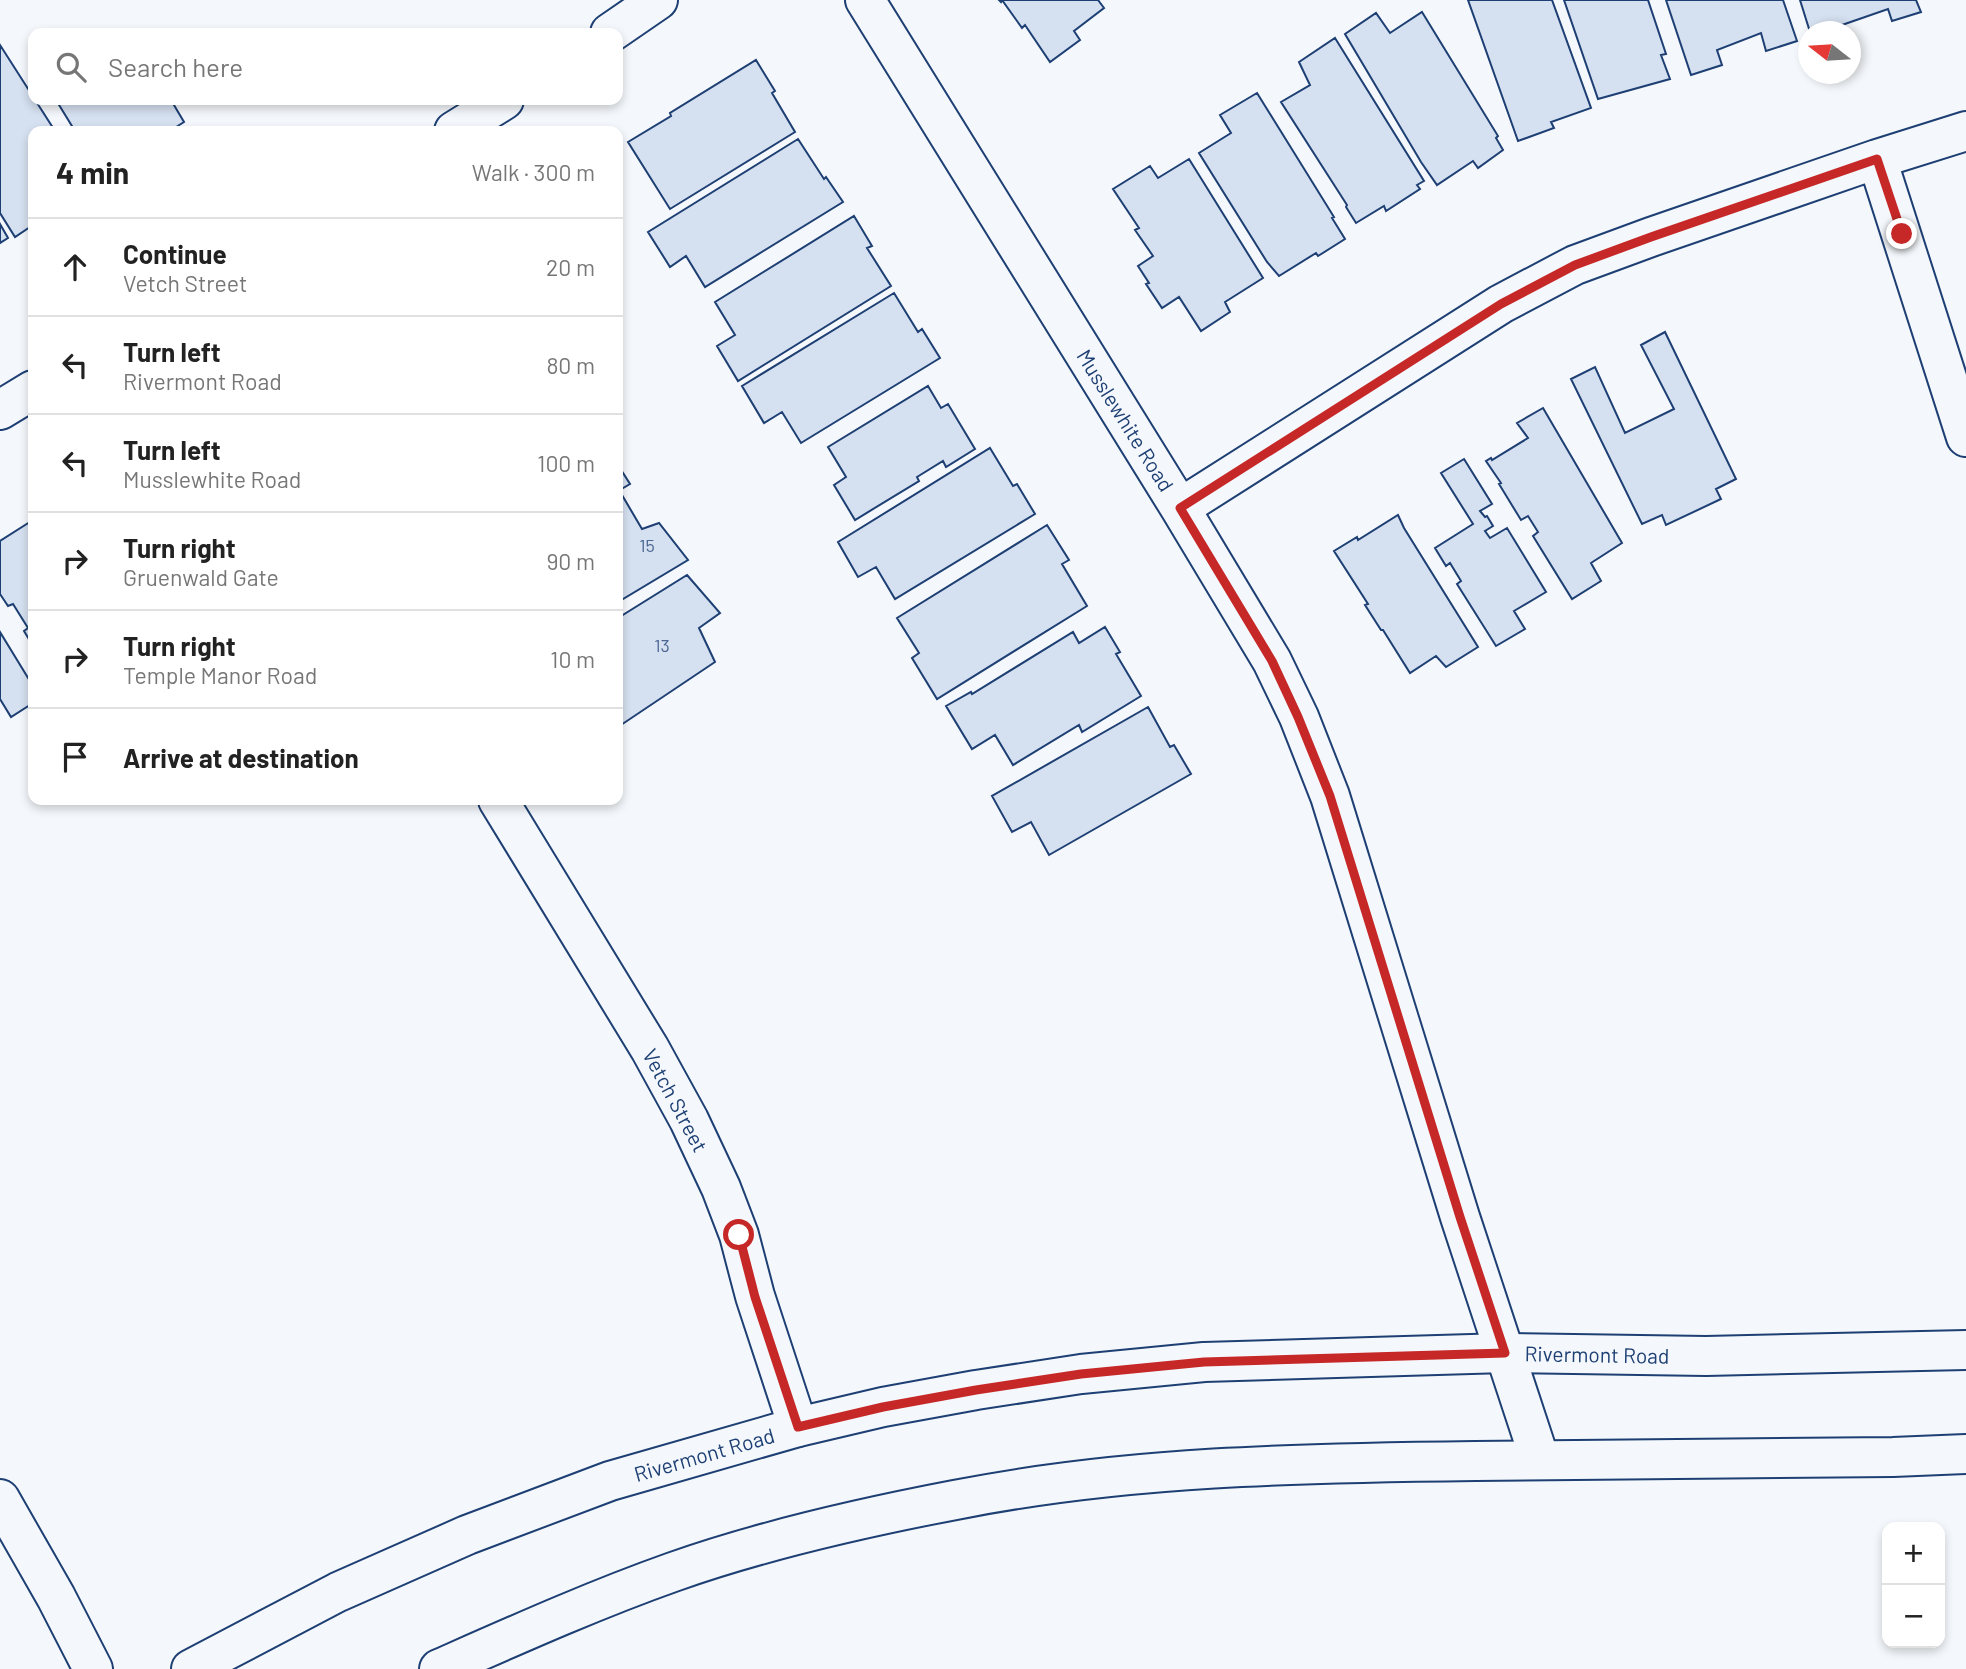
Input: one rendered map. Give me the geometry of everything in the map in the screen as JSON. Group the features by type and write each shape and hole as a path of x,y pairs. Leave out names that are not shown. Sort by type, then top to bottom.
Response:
{"street":[{"path":"617,28 658,0"},
{"name":"Musslewhite Road","path":"865,0 1180,508 1272,661 1298,717 1330,796 1460,1217 1540,1460"},
{"path":"462,126 496,105"},
{"path":"1180,508 1501,304 1575,265 1877,159 1966,131"},
{"path":"1877,159 1966,437"},
{"path":"0,411 28,393"},
{"name":"Vetch Street","path":"501,805 650,1049 689,1121 739,1235 755,1297 798,1427"},
{"name":"Rivermont Road","path":"191,1669 338,1592 467,1535 610,1481 798,1427 923,1400 1081,1374 1204,1362 1505,1353 1706,1356 1966,1349"},
{"path":"439,1669 541,1624 674,1572 786,1538 856,1521 957,1499 1041,1485 1132,1474 1236,1466 1966,1454"},
{"path":"0,1499 93,1669"}],"building":[{"path":"1002,0 1098,0 1104,8 1074,31 1080,40 1050,62 1025,25 1022,28"},
{"path":"1468,0 1552,0 1591,108 1551,122 1554,128 1518,141"},
{"path":"1564,0 1648,0 1666,54 1661,55 1670,79 1598,99"},
{"path":"1666,0 1783,0 1797,41 1766,51 1761,33 1717,50 1722,65 1691,75"},
{"path":"1800,0 1916,0 1921,12 1892,21 1888,9 1854,21 1807,21"},
{"path":"1422,12 1498,136 1496,138 1503,150 1478,168 1473,161 1437,185 1345,34 1376,13 1390,33"},
{"path":"1335,38 1424,181 1417,185 1420,189 1386,211 1384,206 1356,223 1281,102 1310,85 1299,62"},
{"path":"0,45 28,89 28,105 38,105 52,126 28,126 28,228 15,237 0,213"},
{"path":"756,60 795,132 670,209 628,142"},
{"path":"1257,93 1345,239 1279,276 1267,262 1199,153 1231,133 1220,115"},
{"path":"59,105 174,105 184,122 178,126 72,126"},
{"path":"798,139 843,202 705,287 686,256 670,267 648,232"},
{"path":"1189,159 1263,278 1225,302 1230,312 1201,331 1179,297 1162,308 1146,284 1149,283 1138,266 1153,256 1135,230 1139,228 1113,189 1150,166 1158,178"},
{"path":"854,216 872,246 867,248 891,286 738,381 717,346 735,335 715,302"},
{"path":"0,224 8,238 0,243"},
{"path":"894,293 918,332 922,329 940,358 801,443 782,412 764,423 742,386"},
{"path":"1665,332 1736,479 1716,489 1721,499 1666,525 1662,515 1642,524 1571,379 1595,367 1625,433 1674,409 1641,345"},
{"path":"928,386 941,408 948,404 975,449 946,467 943,461 917,477 919,481 855,520 834,485 846,477 828,447"},
{"path":"1543,408 1622,543 1591,563 1601,581 1572,599 1533,536 1538,532 1528,516 1521,520 1486,461 1528,438 1517,423"},
{"path":"990,448 1013,486 1017,484 1035,514 895,599 876,567 858,577 838,542"},
{"path":"1464,459 1492,504 1480,511 1493,526 1485,531 1490,538 1507,528 1546,592 1514,611 1525,629 1496,646 1457,584 1461,581 1450,563 1446,566 1435,548 1473,524 1441,473"},
{"path":"623,473 630,484 623,488"},
{"path":"623,497 642,529 659,523 688,560 623,599"},
{"path":"1398,515 1478,647 1446,667 1436,656 1410,673 1365,605 1368,604 1334,551 1357,537 1358,540"},
{"path":"28,523 28,628 13,604 8,606 0,594 0,541"},
{"path":"1047,525 1069,560 1062,564 1087,606 937,699 912,658 919,653 897,618"},
{"path":"687,575 720,613 699,628 715,662 623,724 623,615"},
{"path":"1105,627 1120,652 1116,654 1141,696 1082,732 1079,725 1013,765 995,735 972,749 946,706 971,692 972,694 1073,632 1079,643"},
{"path":"0,632 28,678 28,706 11,717 0,699"},
{"path":"1148,707 1170,747 1174,745 1191,774 1049,855 1031,822 1012,832 992,796"}],"route":[{"path":"739,1235 755,1297 798,1427 883,1407 1081,1374 1204,1362 1505,1353 1460,1217 1330,796 1272,661 1180,508 1501,304 1575,265 1877,159 1902,234"}]}
